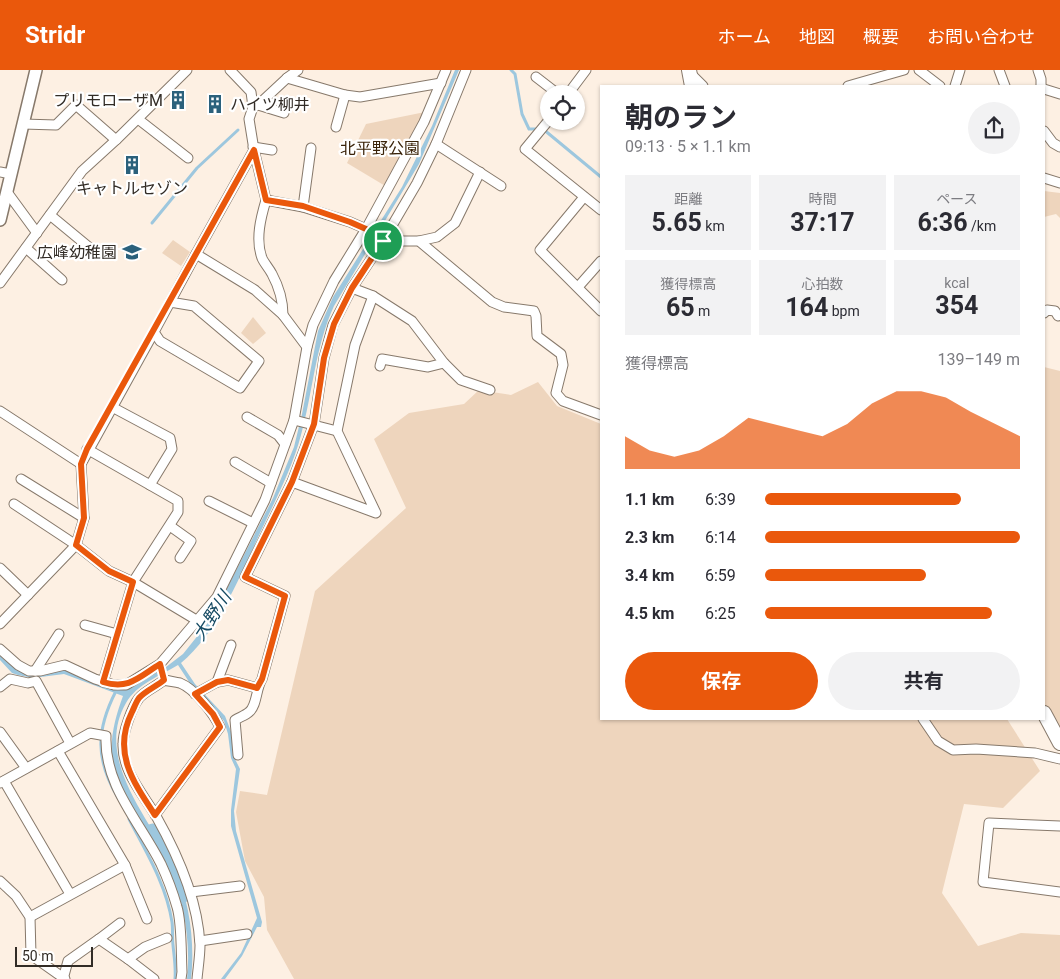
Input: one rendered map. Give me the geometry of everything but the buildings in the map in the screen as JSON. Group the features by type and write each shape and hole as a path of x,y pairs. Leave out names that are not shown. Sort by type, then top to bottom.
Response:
{"main road":[{"path":"1045,715 1060,743"}],"street":[{"path":"0,220 7,192 6,173 23,124 36,70"},
{"path":"0,282 82,171 187,70"},
{"path":"230,70 252,92 255,106"},
{"path":"284,315 283,302 278,287 262,258 259,245 260,222 266,200 253,149 249,119 255,106 298,70"},
{"path":"0,649 18,665 29,670 35,671 65,665 103,682 114,685 126,685 160,664 217,597 265,500 286,444 294,420 307,347 314,325 334,281 366,229 420,130 446,70"},
{"path":"238,755 235,720 251,711 285,596 245,577 292,482 314,424 324,358 334,324 352,288 383,241 417,183 436,144 466,70"},
{"path":"575,85 586,70"},
{"path":"852,85 904,70"},
{"path":"919,70 939,85"},
{"path":"955,85 960,70"},
{"path":"999,70 1004,85"},
{"path":"1038,70 1041,85"},
{"path":"690,76 703,85"},
{"path":"287,78 345,95 360,97 441,83"},
{"path":"536,78 546,85"},
{"path":"1045,90 1060,94"},
{"path":"336,126 345,95"},
{"path":"23,124 56,125 76,105 116,140"},
{"path":"255,106 284,113"},
{"path":"138,119 188,158"},
{"path":"541,130 525,149 600,209"},
{"path":"1045,132 1053,143 1060,147"},
{"path":"436,144 501,186"},
{"path":"303,206 311,148"},
{"path":"253,149 272,150"},
{"path":"0,624 76,545 84,518 81,464 87,449 154,332 182,278 249,160 253,149"},
{"path":"266,200 303,206 366,229 383,241 419,241 436,237 455,222 480,172"},
{"path":"1045,178 1060,183"},
{"path":"7,192 37,234"},
{"path":"584,197 540,250 600,310"},
{"path":"50,215 96,254"},
{"path":"419,241 492,302 504,306 534,310 537,336 561,354 563,365 556,393 564,401 600,415"},
{"path":"26,248 62,280"},
{"path":"196,254 255,290 284,315 307,347"},
{"path":"578,287 600,262"},
{"path":"352,288 374,296 412,321 444,363 461,380 490,390"},
{"path":"292,482 376,513 337,431 355,345 374,296"},
{"path":"154,332 160,342 240,388 259,361 194,306 170,302"},
{"path":"1045,312 1047,310 1055,311 1058,316"},
{"path":"380,366 382,358 414,366 428,367 444,363"},
{"path":"112,407 170,438 172,449 150,485"},
{"path":"0,411 81,464"},
{"path":"247,417 278,435 286,444"},
{"path":"294,420 337,431"},
{"path":"87,449 178,501 178,512 133,582 103,682"},
{"path":"235,462 271,483"},
{"path":"21,480 84,518"},
{"path":"209,501 254,523"},
{"path":"14,504 76,545 109,571 133,582 198,621"},
{"path":"170,526 191,541 184,557"},
{"path":"0,568 28,595"},
{"path":"85,625 117,634"},
{"path":"35,671 59,634"},
{"path":"217,682 231,645"},
{"path":"160,664 164,680"},
{"path":"0,687 10,679 28,683 36,681 70,743"},
{"path":"155,815 220,727 199,692 181,684 164,680"},
{"path":"164,680 140,698 128,720 123,744 127,767 169,840 191,892 200,941 197,979"},
{"path":"199,692 217,682 228,680 257,688"},
{"path":"924,720 938,741 953,750 976,749 1035,753 1060,759"},
{"path":"0,732 26,768"},
{"path":"70,894 2,782 90,733 106,736 105,753 110,772 132,816 161,865 178,909 181,979"},
{"path":"58,751 125,865 147,919"},
{"path":"1060,826 989,822 983,882 1060,892"},
{"path":"30,917 125,865"},
{"path":"0,881 16,896 30,917 31,955 64,979 68,961 120,923"},
{"path":"191,892 240,886"},
{"path":"200,941 247,934"},
{"path":"128,959 145,947 167,938"},
{"path":"99,939 154,979"}],"green space":[{"name":"北平野公園","path":"425,112 387,187 347,163 366,124"},
{"path":"1045,191 1060,193 1060,218 1056,214 1045,217"},
{"path":"173,240 190,252 181,266 162,253"},
{"path":"253,317 266,333 253,344 241,333"},
{"path":"1045,367 1060,371 1060,740 1045,719"},
{"path":"538,382 557,406 600,424 600,720 1008,720 1040,771 1003,808 964,804 942,893 978,946 1021,933 1060,935 1060,979 294,979 267,930 264,897 245,861 236,812 240,791 267,795 315,591 406,508 374,439 409,413 464,404 479,390 511,395"}],"water":[{"path":"455,70 459,70 419,164 334,306 323,337 297,448 277,497 227,603 206,636 181,663 195,684 225,716 232,734 234,757 240,769 234,811 236,831 262,922 261,927 257,927 242,956 225,979 221,979 241,953 257,918 231,826 236,769 231,758 228,734 224,721 195,691 178,665 149,681 131,696 126,703 118,725 116,746 121,768 141,811 175,870 188,909 192,938 192,966 191,979 187,979 187,936 179,894 169,867 120,783 112,756 113,733 123,696 64,674 33,678 12,673 0,660 0,654 13,666 64,669 120,689 131,688 166,667 183,654 207,624 273,498 294,447 318,331 333,297 402,187 432,126"}],"waterway":[{"path":"511,70 515,74 522,114 529,129 543,129 600,176"},
{"path":"152,223 197,168 238,130"},
{"path":"116,691 105,719 101,744 105,770 118,798"},
{"path":"129,819 155,869 169,908 172,925 175,979"},
{"name":"大野川","path":"153,833 173,863 183,893"}],"place":[{"name":"プリモローザM","path":"178,100"},
{"name":"ハイツ柳井","path":"215,104"},
{"name":"キャトルセゾン","path":"132,165"},
{"name":"広峰幼稚園","path":"132,252"}],"route":[{"path":"254,150 266,200 303,206 350,222 366,229 383,241 352,288 334,324 324,358 314,424 292,482 245,577 285,596 262,679 257,688 228,680 217,682 195,694 213,714 220,727 155,815 127,767 123,744 128,720 140,698 164,680 160,664 126,685 114,685 103,682 133,582 109,571 76,545 84,518 81,464 87,449 254,150"}]}
